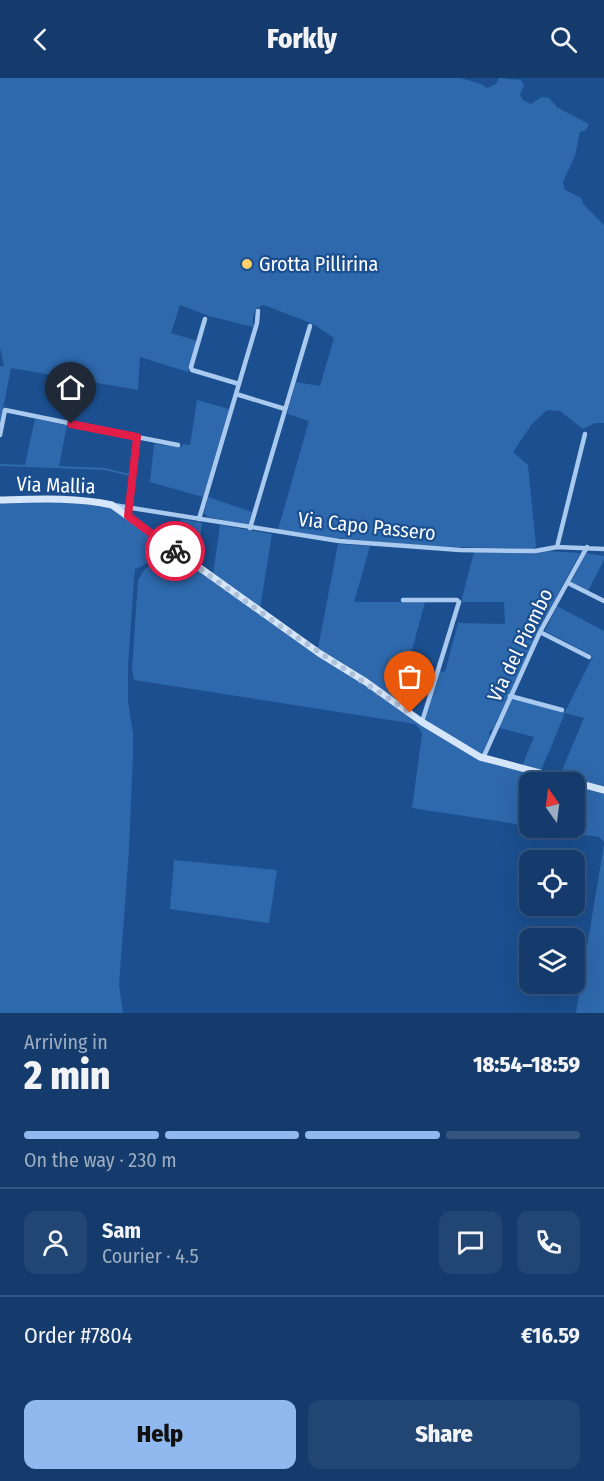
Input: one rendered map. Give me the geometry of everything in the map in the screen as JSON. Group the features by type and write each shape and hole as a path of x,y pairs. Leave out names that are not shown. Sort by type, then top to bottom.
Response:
{"street":[{"path":"199,519 258,311"},
{"path":"206,320 192,370 239,384"},
{"path":"250,528 310,326"},
{"path":"236,394 285,409"},
{"path":"0,435 5,410 178,445"},
{"path":"557,547 585,434"},
{"path":"128,516 137,437"},
{"name":"Via Mallia","path":"0,500 62,499 112,504 260,612 422,722 483,758 604,790"},
{"name":"Via Capo Passero","path":"112,504 339,541 460,550 535,551 557,547 604,549"},
{"name":"Via del Piombo","path":"483,758 540,632 587,547"},
{"path":"568,583 604,601"},
{"path":"403,600 457,600 459,602 422,722"},
{"path":"540,632 589,657"},
{"path":"510,696 562,710"}],"shaded area":[{"path":"0,78 461,78 487,88 496,84 501,78 521,80 524,85 520,95 523,100 531,104 542,97 549,98 558,108 589,124 586,130 580,132 575,156 563,182 565,190 581,198 584,205 604,225 604,423 595,423 583,429 560,411 547,410 532,424 513,452 528,465 536,546 533,549 406,544 278,530 309,421 287,414 296,382 320,386 334,338 313,324 264,305 255,310 253,327 209,316 180,305 171,333 197,341 188,372 140,357 138,390 11,368 0,424 0,366 4,366 0,348"},
{"path":"197,400 229,409 203,497 150,482 154,444 181,447 183,444 190,445"},
{"path":"35,419 67,425 59,466 105,468 130,474 130,476 105,470 0,466 0,464 25,465"},
{"path":"208,497 252,512 248,525 207,517 204,514"},
{"path":"72,502 111,508 163,546 151,560 135,569 134,579 128,666 128,702 133,733 133,753 129,850 119,985 123,1013 0,1013 0,503"},
{"path":"181,519 202,523 197,563 176,548"},
{"path":"220,525 272,534 260,609 213,575"},
{"path":"338,544 370,546 354,602 425,602 398,702 318,648"},
{"path":"168,551 172,551 318,655 469,753 532,772 519,772 519,824 412,808 422,734 415,724 134,680 132,668 138,580 145,569"},
{"path":"474,552 580,553 541,626 493,729 489,732 490,736 482,754 425,721 440,671 445,672 458,623 505,624 504,602 461,602"},
{"path":"586,553 604,556 588,591 571,582"},
{"path":"557,606 604,631 604,787 585,782 585,772 561,772 584,718 565,713 541,771 522,766 534,737 499,728 510,700 513,699 565,712 593,656 545,631"},
{"path":"585,787 604,792 604,842 599,837 585,835"},
{"path":"604,844 604,1013 576,1013 579,994 585,994 585,959"},
{"path":"174,860 277,870 269,923 170,909"}],"way so far":[{"path":"175,551 319,653 410,713"}],"place":[{"name":"Grotta Pillirina","path":"247,264"}],"route":[{"path":"71,424 137,437 128,516 175,551"}]}
